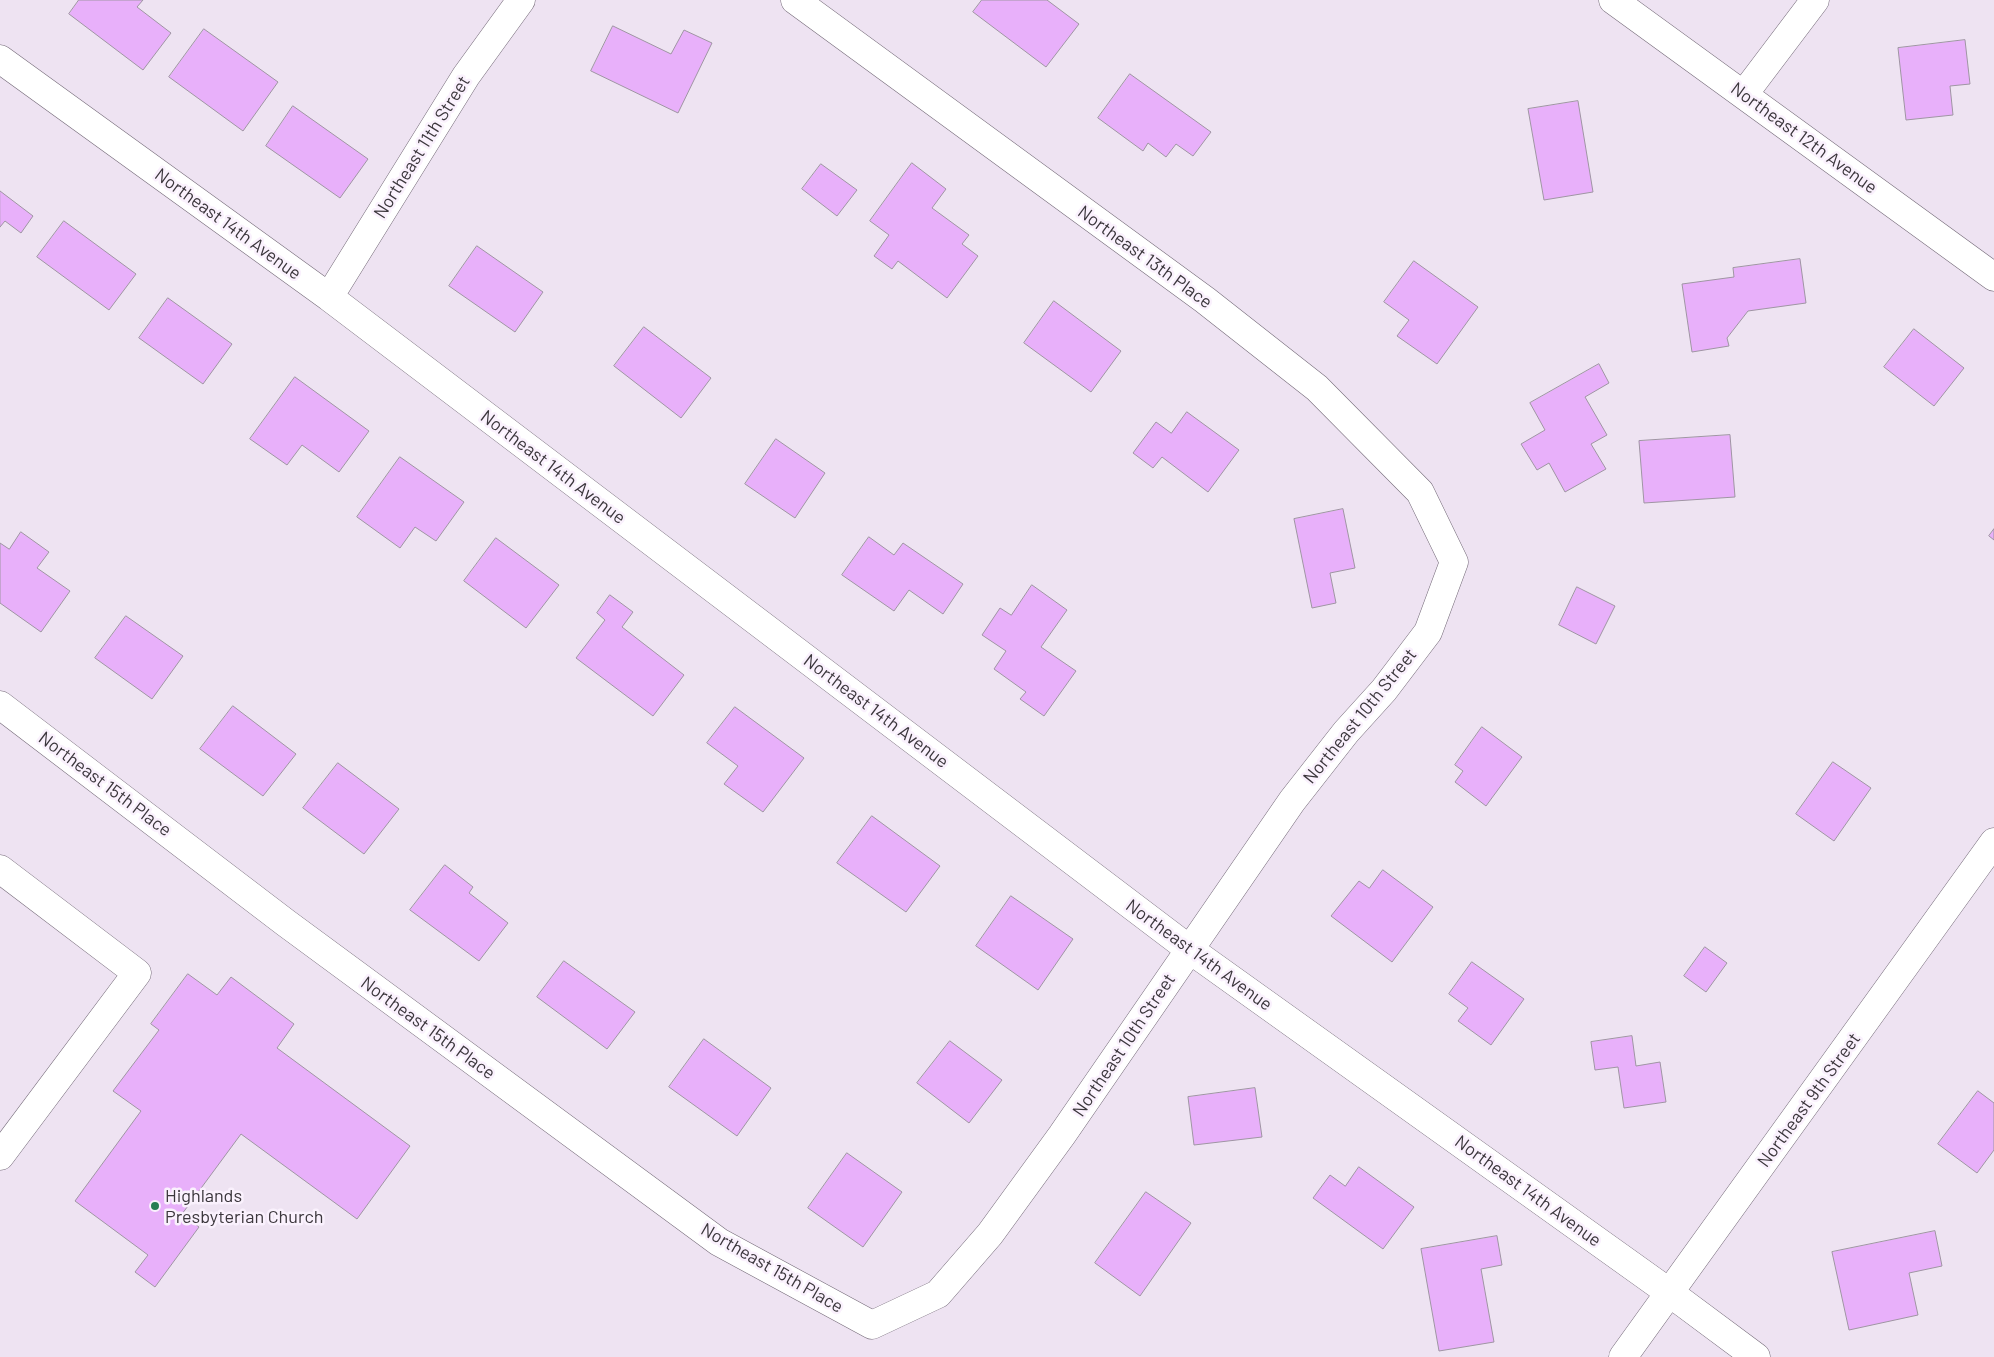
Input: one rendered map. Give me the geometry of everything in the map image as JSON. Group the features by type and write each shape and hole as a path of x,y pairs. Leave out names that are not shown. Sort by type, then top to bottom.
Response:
{"street":[{"name":"Northeast 11th Street","path":"329,297 466,76 521,0"},
{"name":"Northeast 13th Place","path":"795,0 1205,300 1316,388 1420,492 1452,557"},
{"name":"Northeast 12th Avenue","path":"1613,0 1994,277"},
{"path":"1744,94 1814,0"},
{"name":"Northeast 14th Avenue","path":"0,59 329,297 1189,949 1670,1293 1756,1357"},
{"name":"Northeast 10th Street","path":"872,1325 938,1294 990,1234 1062,1135 1292,801 1346,732 1384,690 1428,632 1454,562 1452,557"},
{"name":"Northeast 15th Place","path":"0,705 286,923 719,1242 872,1325"},
{"name":"Northeast 9th Street","path":"1623,1357 1994,842"},
{"path":"0,869 137,973 0,1156"}],"building":[{"path":"79,0 143,0 137,7 171,33 143,70 69,14"},
{"path":"982,0 1047,0 1079,24 1046,67 973,12"},
{"path":"613,26 671,54 684,30 712,43 678,113 591,71"},
{"path":"204,29 278,82 243,131 169,77"},
{"path":"1965,40 1970,84 1950,86 1953,115 1906,120 1898,48"},
{"path":"1130,74 1211,132 1193,156 1176,144 1166,157 1148,143 1143,151 1098,118"},
{"path":"1578,101 1593,192 1544,200 1528,109"},
{"path":"293,106 368,159 340,198 266,146"},
{"path":"912,163 946,189 932,208 969,235 962,244 978,256 947,298 898,261 892,269 874,256 889,235 870,221"},
{"path":"821,164 857,190 837,216 802,189"},
{"path":"0,191 33,216 21,233 5,221 0,227"},
{"path":"64,221 136,274 109,310 37,257"},
{"path":"477,246 543,292 515,332 449,286"},
{"path":"1800,259 1806,303 1748,311 1727,338 1729,346 1692,352 1682,284 1734,277 1733,268"},
{"path":"1414,261 1478,307 1437,364 1397,336 1409,320 1384,302"},
{"path":"168,298 232,344 203,384 139,338"},
{"path":"1054,301 1121,351 1091,392 1024,343"},
{"path":"644,327 711,378 681,418 614,366"},
{"path":"1914,329 1964,368 1934,406 1884,367"},
{"path":"1599,364 1609,383 1585,397 1607,435 1591,444 1606,469 1565,492 1549,463 1537,470 1521,444 1545,430 1530,403"},
{"path":"295,377 369,431 339,472 302,445 287,465 250,439"},
{"path":"1187,412 1239,450 1208,492 1162,457 1153,468 1133,453 1156,422 1171,433"},
{"path":"1730,435 1735,497 1644,503 1639,441"},
{"path":"776,439 825,473 795,518 745,484"},
{"path":"400,457 464,502 436,541 415,527 400,548 357,517"},
{"path":"1343,509 1355,568 1330,573 1336,603 1312,608 1294,519"},
{"path":"1994,529 1994,540 1989,536"},
{"path":"21,532 49,552 37,568 70,591 41,632 0,603 0,543 9,549"},
{"path":"869,537 894,555 903,543 963,584 943,614 909,590 894,611 842,575"},
{"path":"496,538 559,585 526,628 464,581"},
{"path":"1032,585 1067,610 1041,647 1076,671 1044,716 1020,699 1026,692 994,669 1006,651 982,635 1000,608 1011,615"},
{"path":"1577,587 1615,606 1596,644 1559,625"},
{"path":"610,595 633,612 622,627 684,675 653,716 576,658 605,620 597,613"},
{"path":"126,616 183,656 152,699 95,658"},
{"path":"233,706 296,754 263,796 200,749"},
{"path":"735,707 804,758 763,812 724,784 738,766 707,743"},
{"path":"1482,727 1522,757 1486,806 1455,782 1463,771 1455,765"},
{"path":"1833,762 1871,788 1834,841 1796,814"},
{"path":"338,763 399,809 364,854 303,808"},
{"path":"872,816 940,866 906,912 837,863"},
{"path":"445,865 473,887 469,893 508,923 479,961 410,910"},
{"path":"1383,870 1433,907 1392,962 1331,916 1359,881 1369,888"},
{"path":"1011,896 1073,939 1038,990 976,946"},
{"path":"1705,947 1727,963 1706,992 1684,976"},
{"path":"564,961 635,1012 607,1049 537,997"},
{"path":"1472,962 1524,999 1491,1045 1458,1021 1468,1008 1449,994"},
{"path":"188,974 217,995 231,977 294,1024 277,1048 410,1146 357,1219 241,1134 182,1214 199,1227 155,1287 135,1272 148,1255 75,1201 141,1111 113,1091 159,1030 151,1024"},
{"path":"1632,1036 1636,1066 1660,1062 1666,1102 1624,1108 1618,1067 1595,1070 1591,1042"},
{"path":"704,1039 771,1088 737,1136 669,1087"},
{"path":"950,1041 1002,1080 969,1123 917,1083"},
{"path":"1255,1088 1262,1137 1194,1145 1188,1097"},
{"path":"1978,1091 1994,1103 1994,1150 1977,1173 1938,1144"},
{"path":"847,1153 902,1192 863,1247 808,1208"},
{"path":"1359,1167 1414,1207 1383,1249 1313,1198 1330,1175 1345,1186"},
{"path":"1146,1192 1191,1223 1140,1296 1095,1263"},
{"path":"1935,1231 1942,1266 1909,1273 1918,1315 1849,1330 1832,1252"},
{"path":"1497,1236 1502,1265 1481,1269 1494,1342 1439,1351 1421,1249"}],"place":[{"name":"Highlands Presbyterian Church","path":"155,1206"}]}
